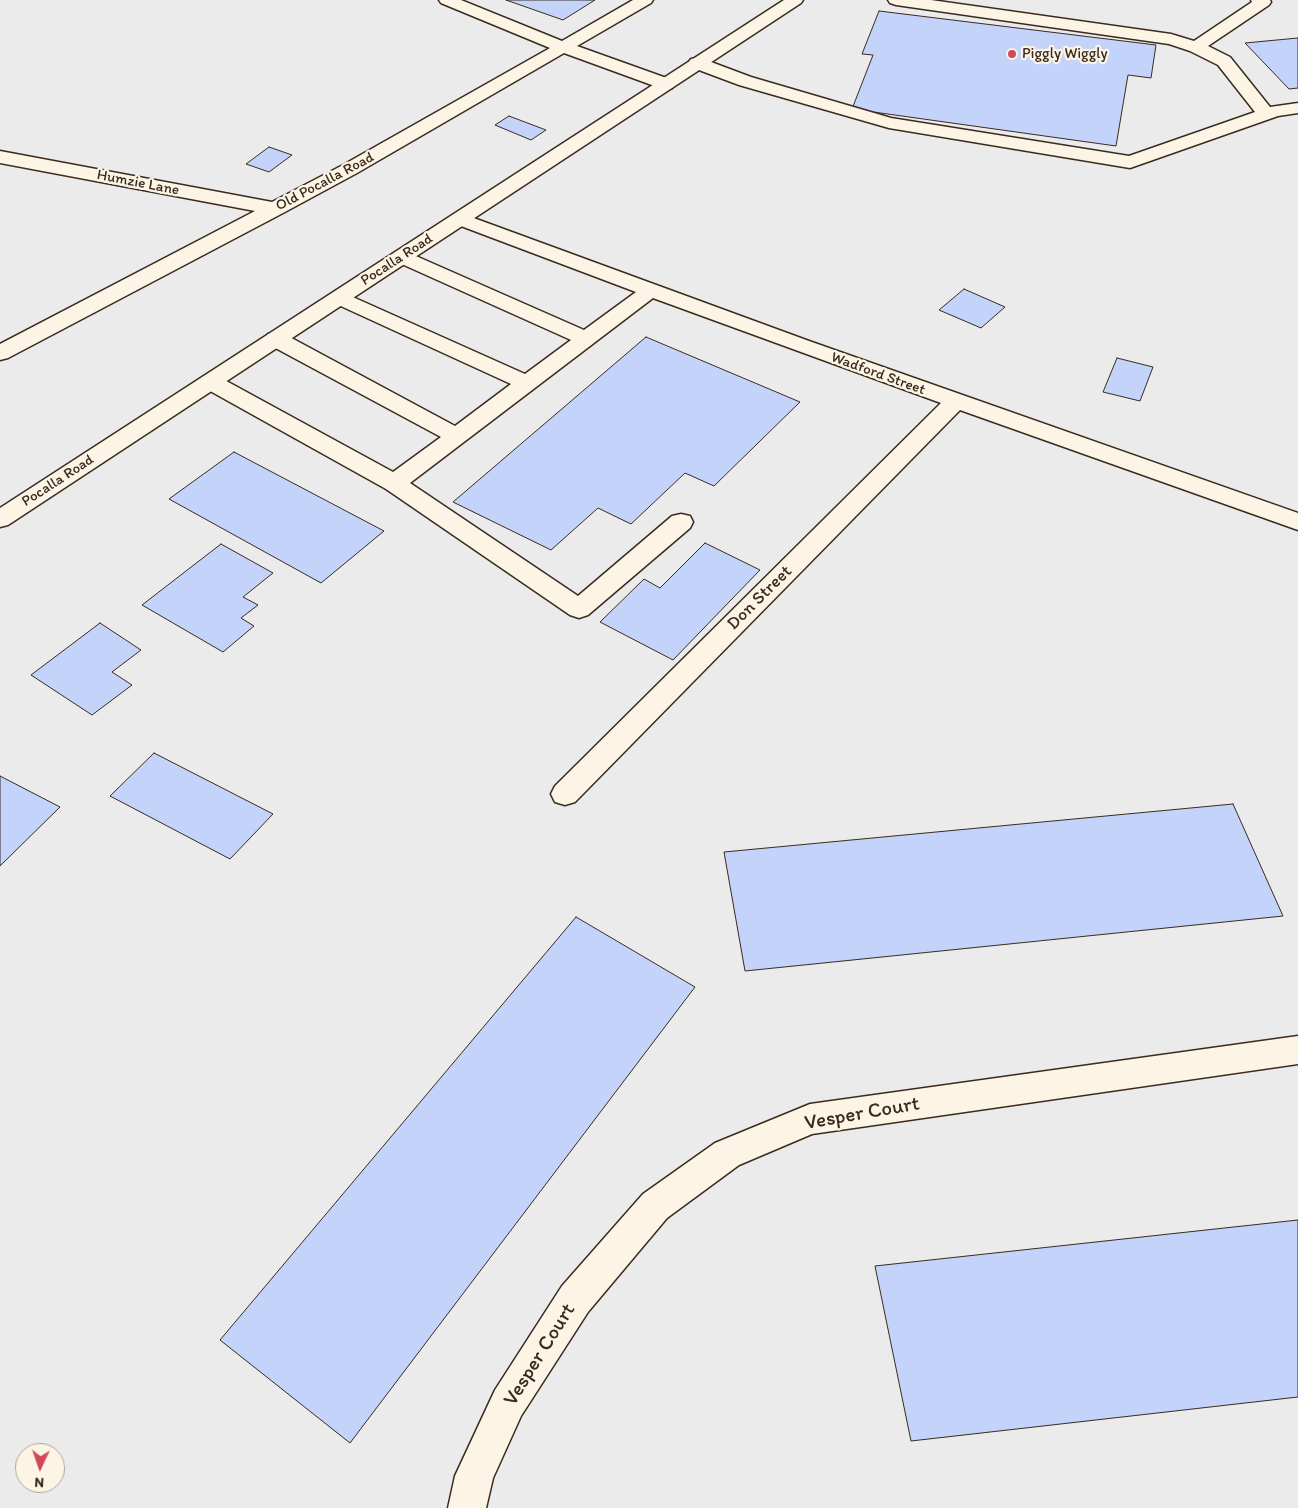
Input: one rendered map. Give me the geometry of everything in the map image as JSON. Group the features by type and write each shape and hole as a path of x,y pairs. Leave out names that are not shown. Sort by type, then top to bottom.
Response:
{"street":[{"path":"446,0 563,47 666,84"},
{"name":"Old Pocalla Road","path":"0,353 350,169 645,0"},
{"name":"Pocalla Road","path":"0,520 794,0"},
{"path":"897,0 1171,39 1196,47 1224,61 1266,114"},
{"path":"1196,47 1263,2 1259,0"},
{"path":"697,63 745,82 889,123 1130,162 1266,114 1298,108"},
{"name":"Humzie Lane","path":"0,157 276,209"},
{"name":"Wadford Street","path":"460,219 956,402 1298,522"},
{"path":"402,257 586,338"},
{"path":"394,483 650,290"},
{"path":"339,298 527,383"},
{"path":"276,339 457,436"},
{"path":"211,382 394,483 579,609 681,522"},
{"name":"Don Street","path":"565,794 956,402"},
{"name":"Vesper Court","path":"467,1508 474,1476 508,1403 575,1299 655,1206 727,1154 810,1119 1298,1050"}],"building":[{"path":"506,0 595,0 563,20"},
{"path":"879,11 1156,45 1151,78 1128,75 1116,146 852,109 873,55 862,54"},
{"path":"1298,38 1298,88 1289,89 1245,43"},
{"path":"509,116 546,130 531,140 495,125"},
{"path":"269,147 292,155 269,172 246,164"},
{"path":"964,289 1005,307 981,328 939,310"},
{"path":"646,337 800,402 714,486 685,473 631,524 598,508 551,550 453,502"},
{"path":"1117,358 1153,367 1140,401 1103,392"},
{"path":"234,452 384,531 321,583 169,499"},
{"path":"705,543 760,570 673,660 600,622 644,579 660,588"},
{"path":"221,544 273,573 243,597 258,605 241,618 254,626 223,652 142,605"},
{"path":"100,623 141,650 112,672 132,685 92,715 31,675"},
{"path":"154,753 273,814 230,859 110,796"},
{"path":"0,776 60,807 0,866"},
{"path":"1233,804 1283,916 745,971 724,852"},
{"path":"576,917 695,987 350,1443 220,1340"},
{"path":"1298,1220 1298,1397 911,1441 875,1266"}],"place":[{"name":"Piggly Wiggly","path":"1012,54"}]}
